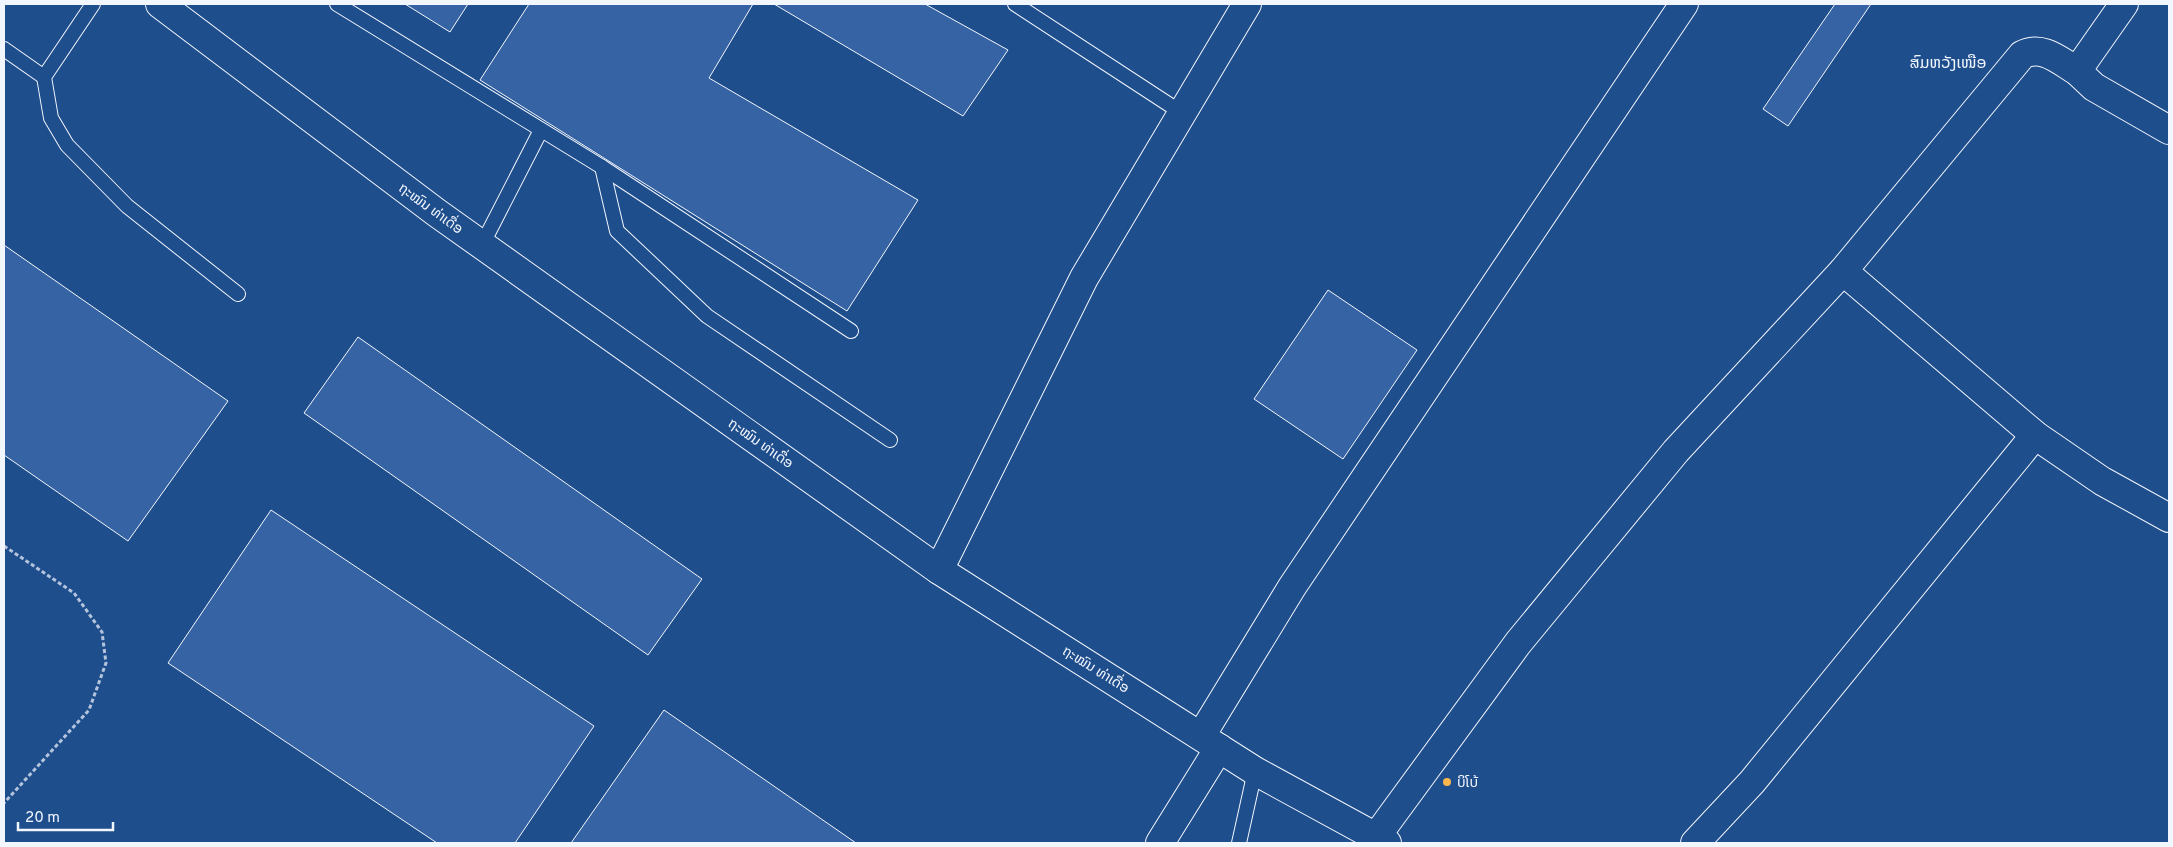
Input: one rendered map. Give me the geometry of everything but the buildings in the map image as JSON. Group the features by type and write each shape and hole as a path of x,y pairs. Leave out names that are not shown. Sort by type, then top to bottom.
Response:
{"street":[{"name":"ຖະໝົນ ທ່າເດື່ອ","path":"160,4 482,245 939,570 1255,771 1382,840"},
{"path":"939,570 1084,278 1247,4"},
{"path":"1160,843 1210,742 1292,587 1684,4"},
{"path":"2077,70 2124,4"},
{"path":"1382,840 1518,643 1568,581 1676,451 1843,271 2022,55 2030,50 2042,50 2077,70 2094,87 2169,130"},
{"path":"1843,271 2035,435 2102,481 2169,518"},
{"path":"1695,843 1752,782 2035,435"}],"lane":[{"path":"93,4 44,77 51,118 67,145 127,206 238,294"},
{"path":"337,4 602,168 850,331"},
{"path":"1015,4 1182,113"},
{"path":"4,49 44,77"},
{"path":"482,245 541,130"},
{"path":"602,168 616,231 707,316 890,440"},
{"path":"1239,843 1255,771"}],"path":[{"path":"4,546 74,593 102,632 106,663 90,710 4,803"}],"place":[{"name":"ບິໂບ້","path":"1447,782"}],"district":[{"name":"ສົມຫວັງເໜືອ","path":"1948,62"}]}
